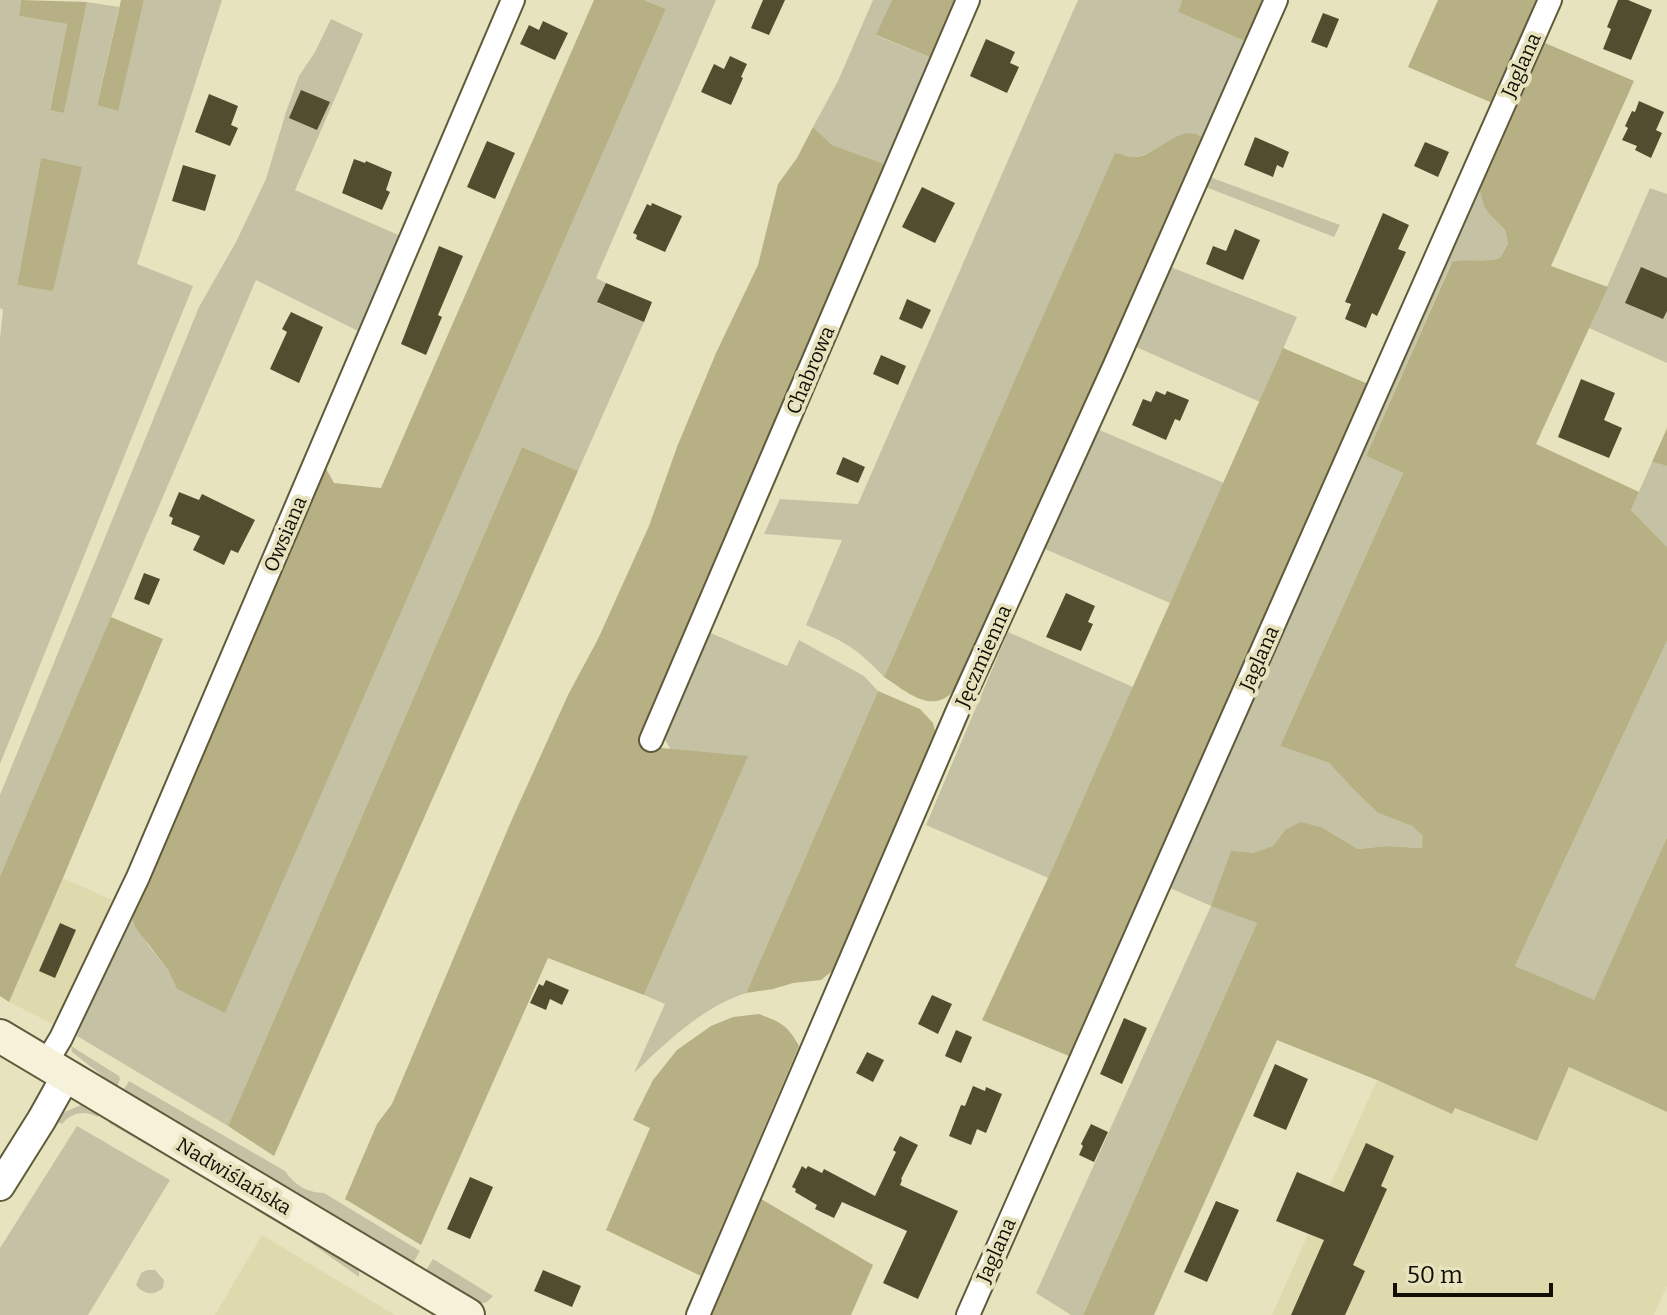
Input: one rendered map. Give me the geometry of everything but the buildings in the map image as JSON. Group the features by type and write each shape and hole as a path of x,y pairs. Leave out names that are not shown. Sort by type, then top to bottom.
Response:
{"main road":[{"name":"Nadwiślańska","path":"0,1036 468,1315"}],"street":[{"name":"Owsiana","path":"56,1069 61,1038 138,877 513,0"},
{"name":"Chabrowa","path":"651,740 968,0"},
{"name":"Jęczmienna","path":"698,1315 958,710 1276,0"},
{"name":"Jaglana","path":"968,1315 1550,0"},
{"path":"0,1186 42,1119 56,1069"}],"shaded area":[{"path":"0,0 21,0 19,16 67,24 50,109 64,113 87,2 119,7 97,104 117,111 144,0 222,0 137,264 193,286 0,764 0,339 3,310 0,308","holes":["41,158 54,290 17,285"]},
{"path":"21,0 87,2 64,113 50,110 67,24 19,16"},
{"path":"121,0 144,0 118,111 97,105"},
{"path":"594,0 644,0 666,9 225,1013 177,989 168,970 136,928 130,912 323,463 334,483 381,488"},
{"path":"644,0 716,0 596,278 606,283 598,303 644,322 578,471 522,447 228,1126 77,1036 130,912 177,989 225,1012 666,9"},
{"path":"873,0 892,0 877,36 937,60 890,166 832,145 813,127 838,81"},
{"path":"892,0 962,0 937,60 876,35"},
{"path":"1078,0 1182,0 1178,12 1249,43 1206,139 1135,157 1115,154 884,677 848,646 806,625 842,540 764,534 780,499 858,504"},
{"path":"1182,0 1267,0 1249,43 1178,12"},
{"path":"1438,0 1544,0 1497,105 1408,67"},
{"path":"331,19 363,34 295,190 403,237 362,333 256,280 0,876 0,795 199,307 236,242 266,179 299,76"},
{"path":"1538,40 1634,81 1551,266 1608,287 1536,444 1639,492 1631,510 1667,547 1667,641 1515,966 1594,1000 1667,837 1667,1112 1569,1067 1537,1141 1455,1108 1452,1114 1277,1040 1154,1315 1083,1315 1257,923 1211,906 1231,851 1252,853 1273,846 1285,830 1301,822 1323,828 1358,849 1386,846 1422,848 1423,836 1412,826 1378,813 1329,763 1280,746 1403,473 1366,456 1452,262 1500,258 1508,243 1505,230 1484,206 1477,178"},
{"path":"813,127 832,145 890,166 640,746 748,756 644,995 548,958 421,1245 345,1199 377,1124 392,1104 568,695 598,639 649,526 677,447 716,353 758,265 778,184 797,158"},
{"path":"1188,133 1206,139 967,669 948,696 932,701 915,697 884,677 1115,153 1142,156"},
{"path":"41,158 82,167 53,291 17,285"},
{"path":"1207,176 1340,225 1334,237 1203,186"},
{"path":"1477,178 1491,216 1505,230 1508,242 1500,258 1451,263 1366,456 1403,473 1280,746 1329,763 1378,813 1412,826 1424,836 1422,848 1386,846 1358,849 1323,828 1285,830 1273,846 1252,853 1211,905 1257,923 1083,1315 1071,1315 1036,1293 1211,906 1163,885"},
{"path":"1650,188 1667,194 1667,363 1589,328"},
{"path":"1168,266 1297,317 1260,402 1134,346"},
{"path":"1283,348 1373,386 1076,1059 982,1020"},
{"path":"1667,428 1667,466 1652,462"},
{"path":"1097,429 1224,483 1170,603 1045,549"},
{"path":"522,447 578,471 274,1156 228,1126"},
{"path":"1652,462 1667,466 1667,547 1631,510"},
{"path":"111,617 163,639 9,1002 0,996 0,876"},
{"path":"706,631 787,666 799,640 864,676 878,691 746,993 700,1016 634,1073 665,1004 644,995 747,757 671,750 661,733"},
{"path":"1008,632 1133,687 1048,878 926,825"},
{"path":"1667,641 1667,837 1594,1001 1515,966"},
{"path":"878,691 920,709 933,723 936,735 836,968 821,980 746,993"},
{"path":"63,878 112,900 57,1026 9,1002"},
{"path":"759,1014 783,1025 799,1046 701,1276 606,1230 650,1128 633,1120 653,1080 677,1050 711,1026 733,1017"},
{"path":"71,1046 119,1076 117,1087 72,1052"},
{"path":"1569,1067 1667,1112 1667,1286 1654,1315 1272,1315 1377,1080 1451,1113 1454,1108 1536,1141"},
{"path":"129,1081 285,1171 302,1187 324,1193 420,1251 412,1265 123,1091"},
{"path":"81,1105 101,1110 98,1117 78,1113 62,1124 55,1121 65,1112"},
{"path":"112,1118 242,1197 241,1200 109,1123"},
{"path":"77,1126 170,1180 88,1315 0,1315 0,1248"},
{"path":"761,1199 873,1265 851,1315 711,1315"},
{"path":"259,1207 359,1267 359,1277 256,1209"},
{"path":"262,1235 395,1315 215,1315"},
{"path":"433,1259 493,1296 480,1304 425,1272"},
{"path":"155,1270 164,1280 160,1291 146,1292 136,1285 141,1273"}]}
